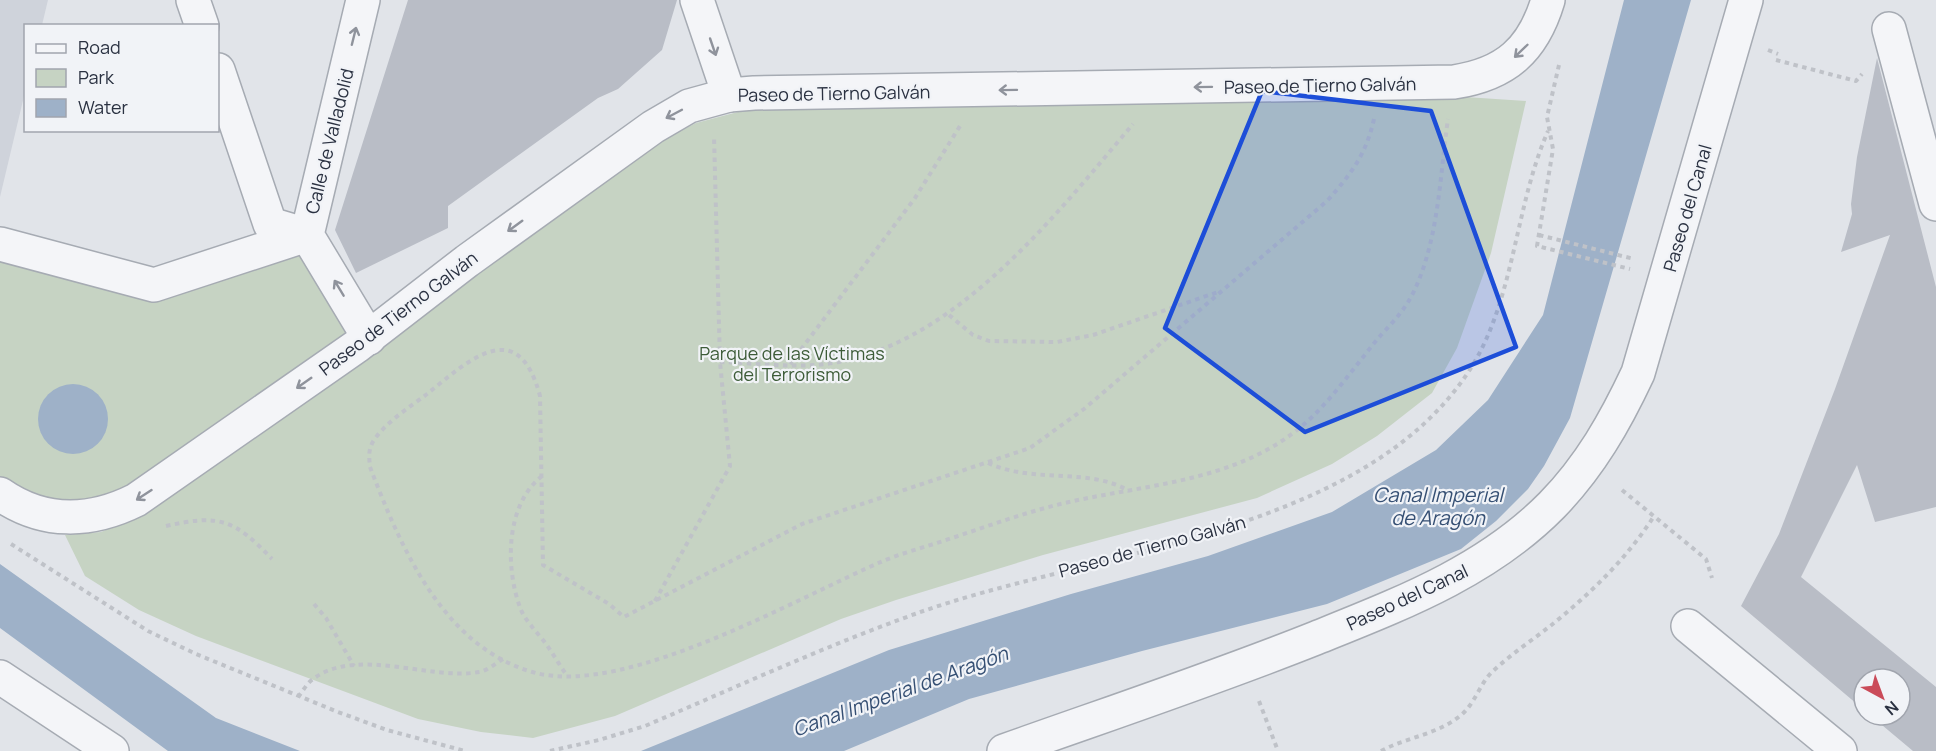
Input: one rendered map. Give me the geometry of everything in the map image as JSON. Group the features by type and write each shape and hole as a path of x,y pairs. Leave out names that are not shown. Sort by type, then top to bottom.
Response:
{"street":[{"path":"194,0 201,24"},
{"name":"Calle de Valladolid","path":"363,0 307,235 369,338"},
{"path":"697,0 729,95"},
{"name":"Paseo de Tierno Galván","path":"0,494 27,509 48,517 95,516 125,506 152,490 369,338 467,261 653,127 689,106 729,95 1454,82 1492,72 1512,60 1529,43 1542,20 1548,0"},
{"name":"Paseo del Canal","path":"1004,751 1245,666 1457,578 1502,548 1550,507 1581,473 1614,424 1638,373 1657,315 1746,0"},
{"path":"1889,29 1927,134 1936,204"},
{"path":"219,73 270,224 307,235"},
{"path":"0,244 154,285 307,235"},
{"path":"1688,626 1840,751"},
{"path":"0,677 112,751"}],"path":[{"path":"1776,60 1856,81"},
{"path":"1375,117 1370,139 1353,172 1327,201 1084,409 1030,448 802,524 624,617 609,604 543,565 540,396 536,381 518,357 503,349 490,350 473,357 395,419 375,439 369,453 379,490 420,575 449,617 477,643 503,659 532,672 550,676 626,668 677,652 744,626 887,559 1024,513 1213,474 1287,438 1312,417 1402,313 1416,288 1431,239 1449,118"},
{"name":"Paseo de Tierno Galván","path":"550,751 599,740 645,726 914,614 1006,585 1218,531 1281,509 1335,484 1379,457 1413,432 1445,403 1468,373 1500,302 1537,157 1548,131 1547,117"},
{"path":"789,364 915,198 965,118"},
{"path":"720,362 816,365 871,354 949,315 1041,233 1137,119"},
{"path":"654,601 730,466 720,362 714,131"},
{"path":"1548,131 1553,149 1537,246 1637,271"},
{"path":"1539,235 1639,261"},
{"path":"949,315 973,335 989,341 1057,342 1093,335 1222,291"},
{"path":"987,463 1026,475 1100,479 1115,482 1130,491"},
{"path":"542,476 525,492 520,503 510,544 513,572 522,611 567,675"},
{"path":"1622,490 1706,559 1712,578"},
{"path":"1381,751 1400,740 1432,733 1472,705 1491,673 1555,622 1612,570 1654,516"},
{"path":"157,528 201,518 226,523 243,533 272,559"},
{"path":"10,543 148,631 298,697 387,730 465,751"},
{"path":"314,604 330,625 354,666"},
{"path":"298,697 312,679 340,668 381,664 456,673 481,672 503,659"},
{"path":"1259,701 1278,751"}],"highlighted area":[{"path":"1262,91 1431,111 1516,347 1305,432 1165,328"}],"shaded area":[{"path":"0,0 48,0 42,24 24,24 24,96 0,197"}],"green space":[{"name":"Parque de las Víctimas del Terrorismo","path":"1450,96 1526,101 1491,253 1457,348 1432,393 1377,436 1332,464 1257,498 1043,555 896,600 841,619 615,716 533,738 481,732 418,719 196,636 139,610 85,576 65,535 101,532 133,518 651,146 696,123 757,107"},
{"path":"300,246 357,346 95,516 0,494 0,261 156,293"}],"water":[{"name":"Canal Imperial de Aragón","path":"1624,0 1691,0 1570,418 1544,466 1528,489 1496,521 1461,549 1327,604 1142,651 969,699 844,751 641,751 889,650 1071,594 1208,556 1332,512 1436,450 1488,400 1543,315"},
{"path":"80,384 93,390 102,399 106,405 108,419 106,433 98,444 87,452 66,454 48,444 40,433 38,412 48,394 59,386"},
{"path":"0,564 216,718 300,751 168,751 0,628"}],"building":[{"path":"408,0 677,0 662,50 618,89 598,98 448,206 448,228 356,273 335,230"},
{"path":"1877,58 1936,287 1936,507 1875,522 1857,465 1801,577 1911,667 1852,667 1852,700 1741,606 1779,534 1835,389 1890,235 1841,252 1852,214 1851,204 1857,157"},
{"path":"1912,667 1936,687 1936,751 1913,751 1884,727 1912,727"}]}
